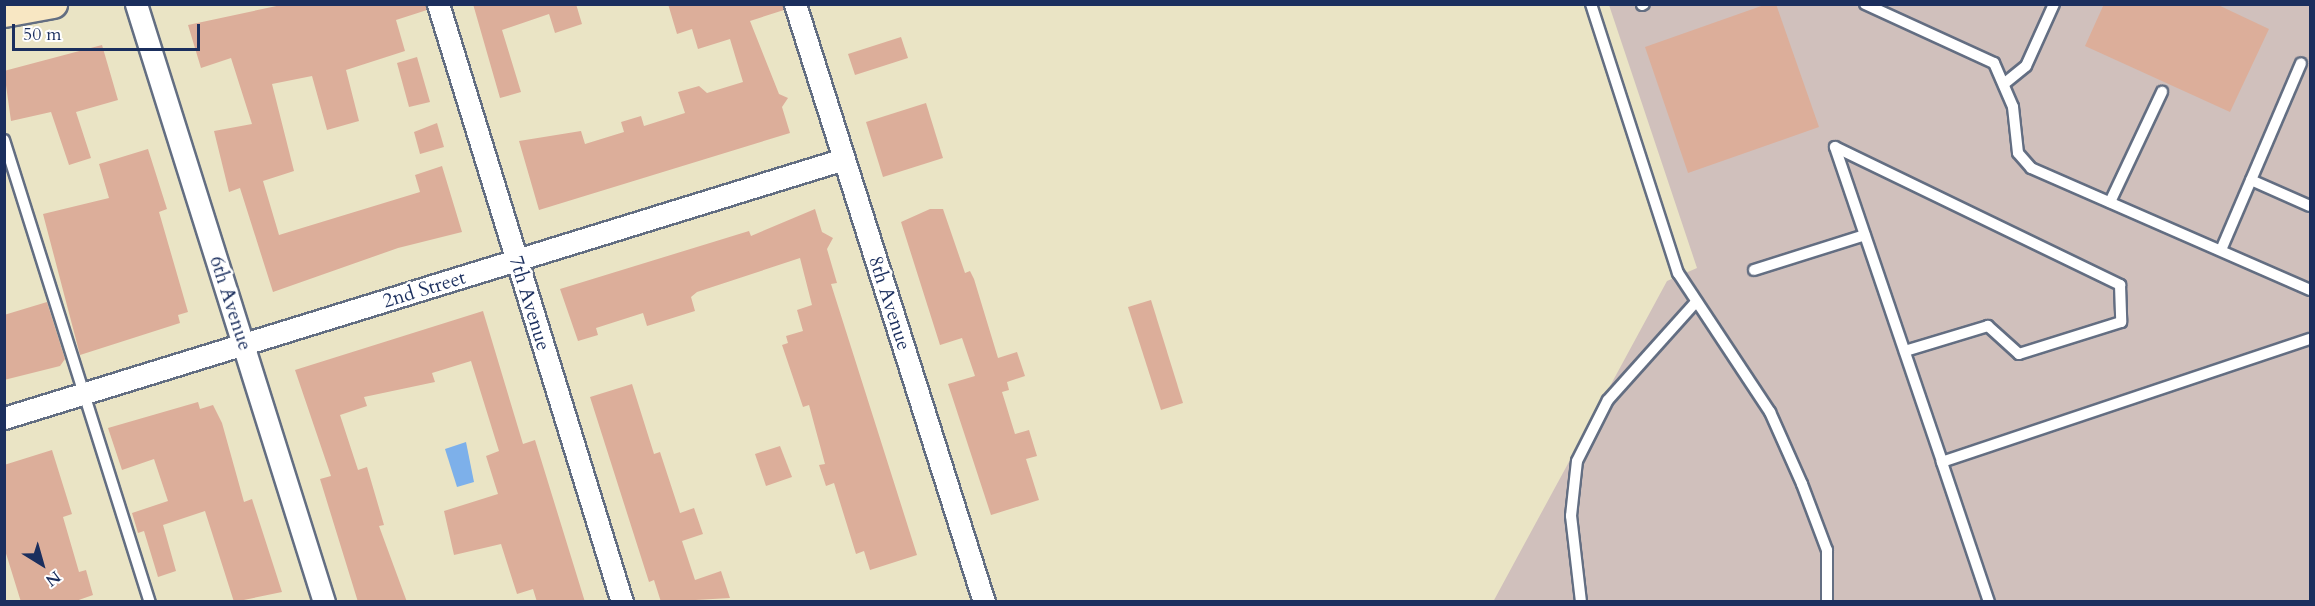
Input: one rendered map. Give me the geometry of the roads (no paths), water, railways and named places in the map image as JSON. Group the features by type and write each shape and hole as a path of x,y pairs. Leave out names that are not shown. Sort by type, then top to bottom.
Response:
{"street":[{"path":"4,13 53,4"},
{"name":"6th Avenue","path":"136,4 324,602"},
{"name":"7th Avenue","path":"438,4 622,602"},
{"name":"8th Avenue","path":"795,4 984,602"},
{"name":"2nd Street","path":"4,418 844,159"}],"lane":[{"path":"1592,4 1678,273 1770,412 1802,484 1827,550 1827,602"},
{"path":"1865,4 1994,63 2005,83 2018,153 2031,168 2310,290"},
{"path":"2005,83 2026,66 2054,4"},
{"path":"2221,250 2301,63"},
{"path":"2110,202 2162,92"},
{"path":"4,140 150,602"},
{"path":"1905,351 1988,326 2019,354 2121,322 2120,285 1834,147 1989,602"},
{"path":"2251,180 2310,206"},
{"path":"1754,270 1865,235"},
{"path":"1581,602 1571,516 1577,461 1608,400 1696,302"},
{"path":"1942,462 2310,339"}],"water":[{"path":"466,442 474,482 457,487 445,449"}]}
